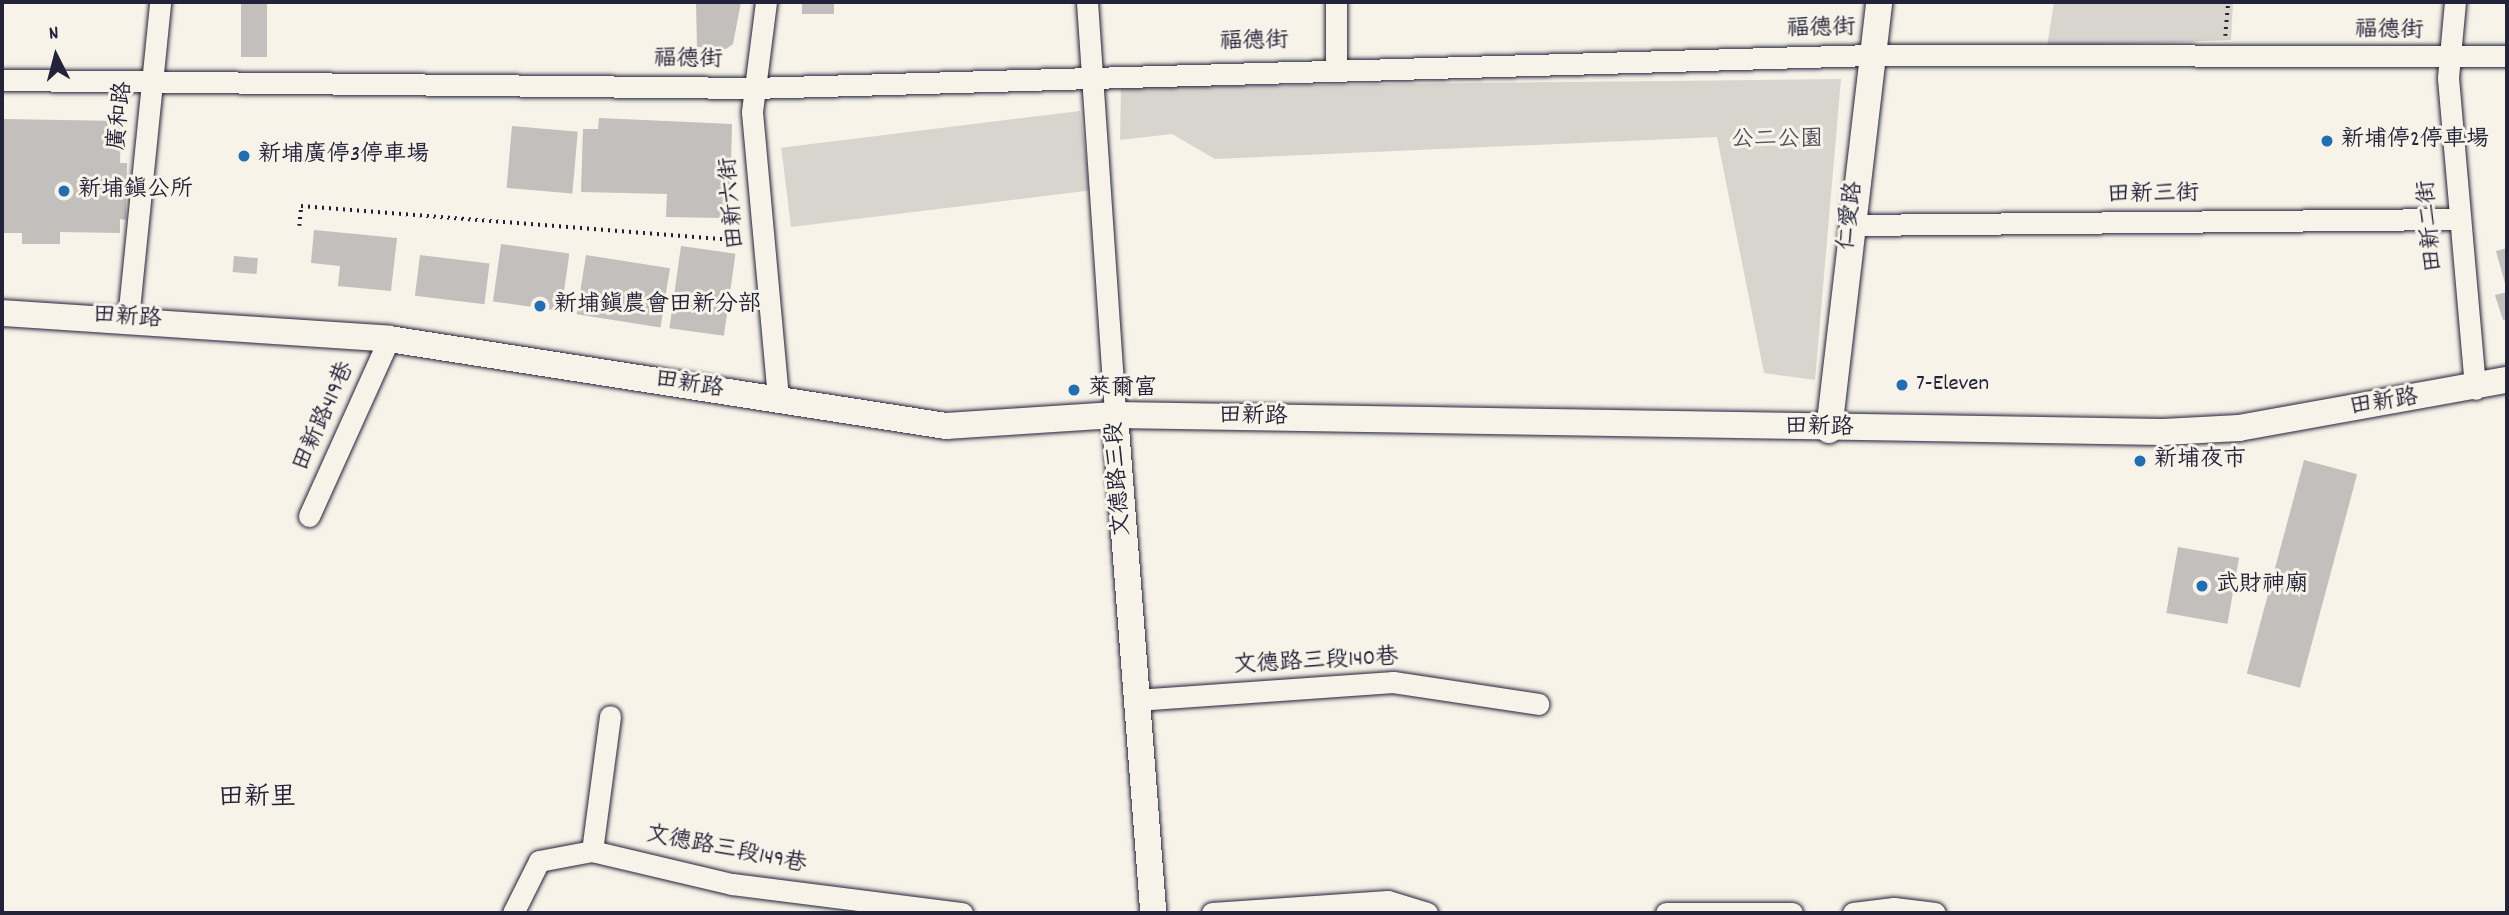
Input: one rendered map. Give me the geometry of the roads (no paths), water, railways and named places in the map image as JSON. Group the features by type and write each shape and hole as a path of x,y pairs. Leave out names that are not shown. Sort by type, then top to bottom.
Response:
{"main road":[{"name":"仁愛路","path":"1829,430 1879,2"},
{"name":"田新路","path":"2,313 128,319 389,340 946,426 1115,415 1829,430 2226,428 2475,389 2507,380"},
{"name":"文德路三段","path":"1115,415 1153,913"}],"street":[{"name":"廣和路","path":"128,319 160,2"},
{"name":"田新六街","path":"766,2 753,88 778,400"},
{"name":"文德路三段","path":"1087,2 1094,74 1115,415"},
{"path":"1336,2 1336,68"},
{"name":"田新二街","path":"2455,2 2448,59 2455,219 2475,389"},
{"name":"福德街","path":"2,80 152,79 753,88 1094,74 1871,55 2448,59 2507,56"},
{"name":"田新三街","path":"1851,225 2455,219"},
{"name":"田新路419巷","path":"309,516 389,340"},
{"name":"文德路三段140巷","path":"1136,700 1393,682 1538,704"},
{"path":"592,851 610,716"},
{"name":"文德路三段149巷","path":"513,913 539,861 592,851 732,884 962,913"},
{"path":"1212,913 1388,901 1427,913"},
{"path":"1853,913 1894,908 1935,913"},
{"path":"1666,913 1792,913"}],"place":[{"name":"新埔停2停車場","path":"2327,141"},
{"name":"新埔廣停3停車場","path":"244,156"},
{"name":"新埔鎮公所","path":"64,191"},
{"name":"新埔鎮農會田新分部","path":"540,306"},
{"name":"7-Eleven","path":"1902,385"},
{"name":"萊爾富","path":"1074,390"},
{"name":"新埔夜市","path":"2140,461"},
{"name":"武財神廟","path":"2202,586"}],"district":[{"name":"田新里","path":"257,799"}],"park label":[{"name":"公二公園","path":"1777,141"}]}
